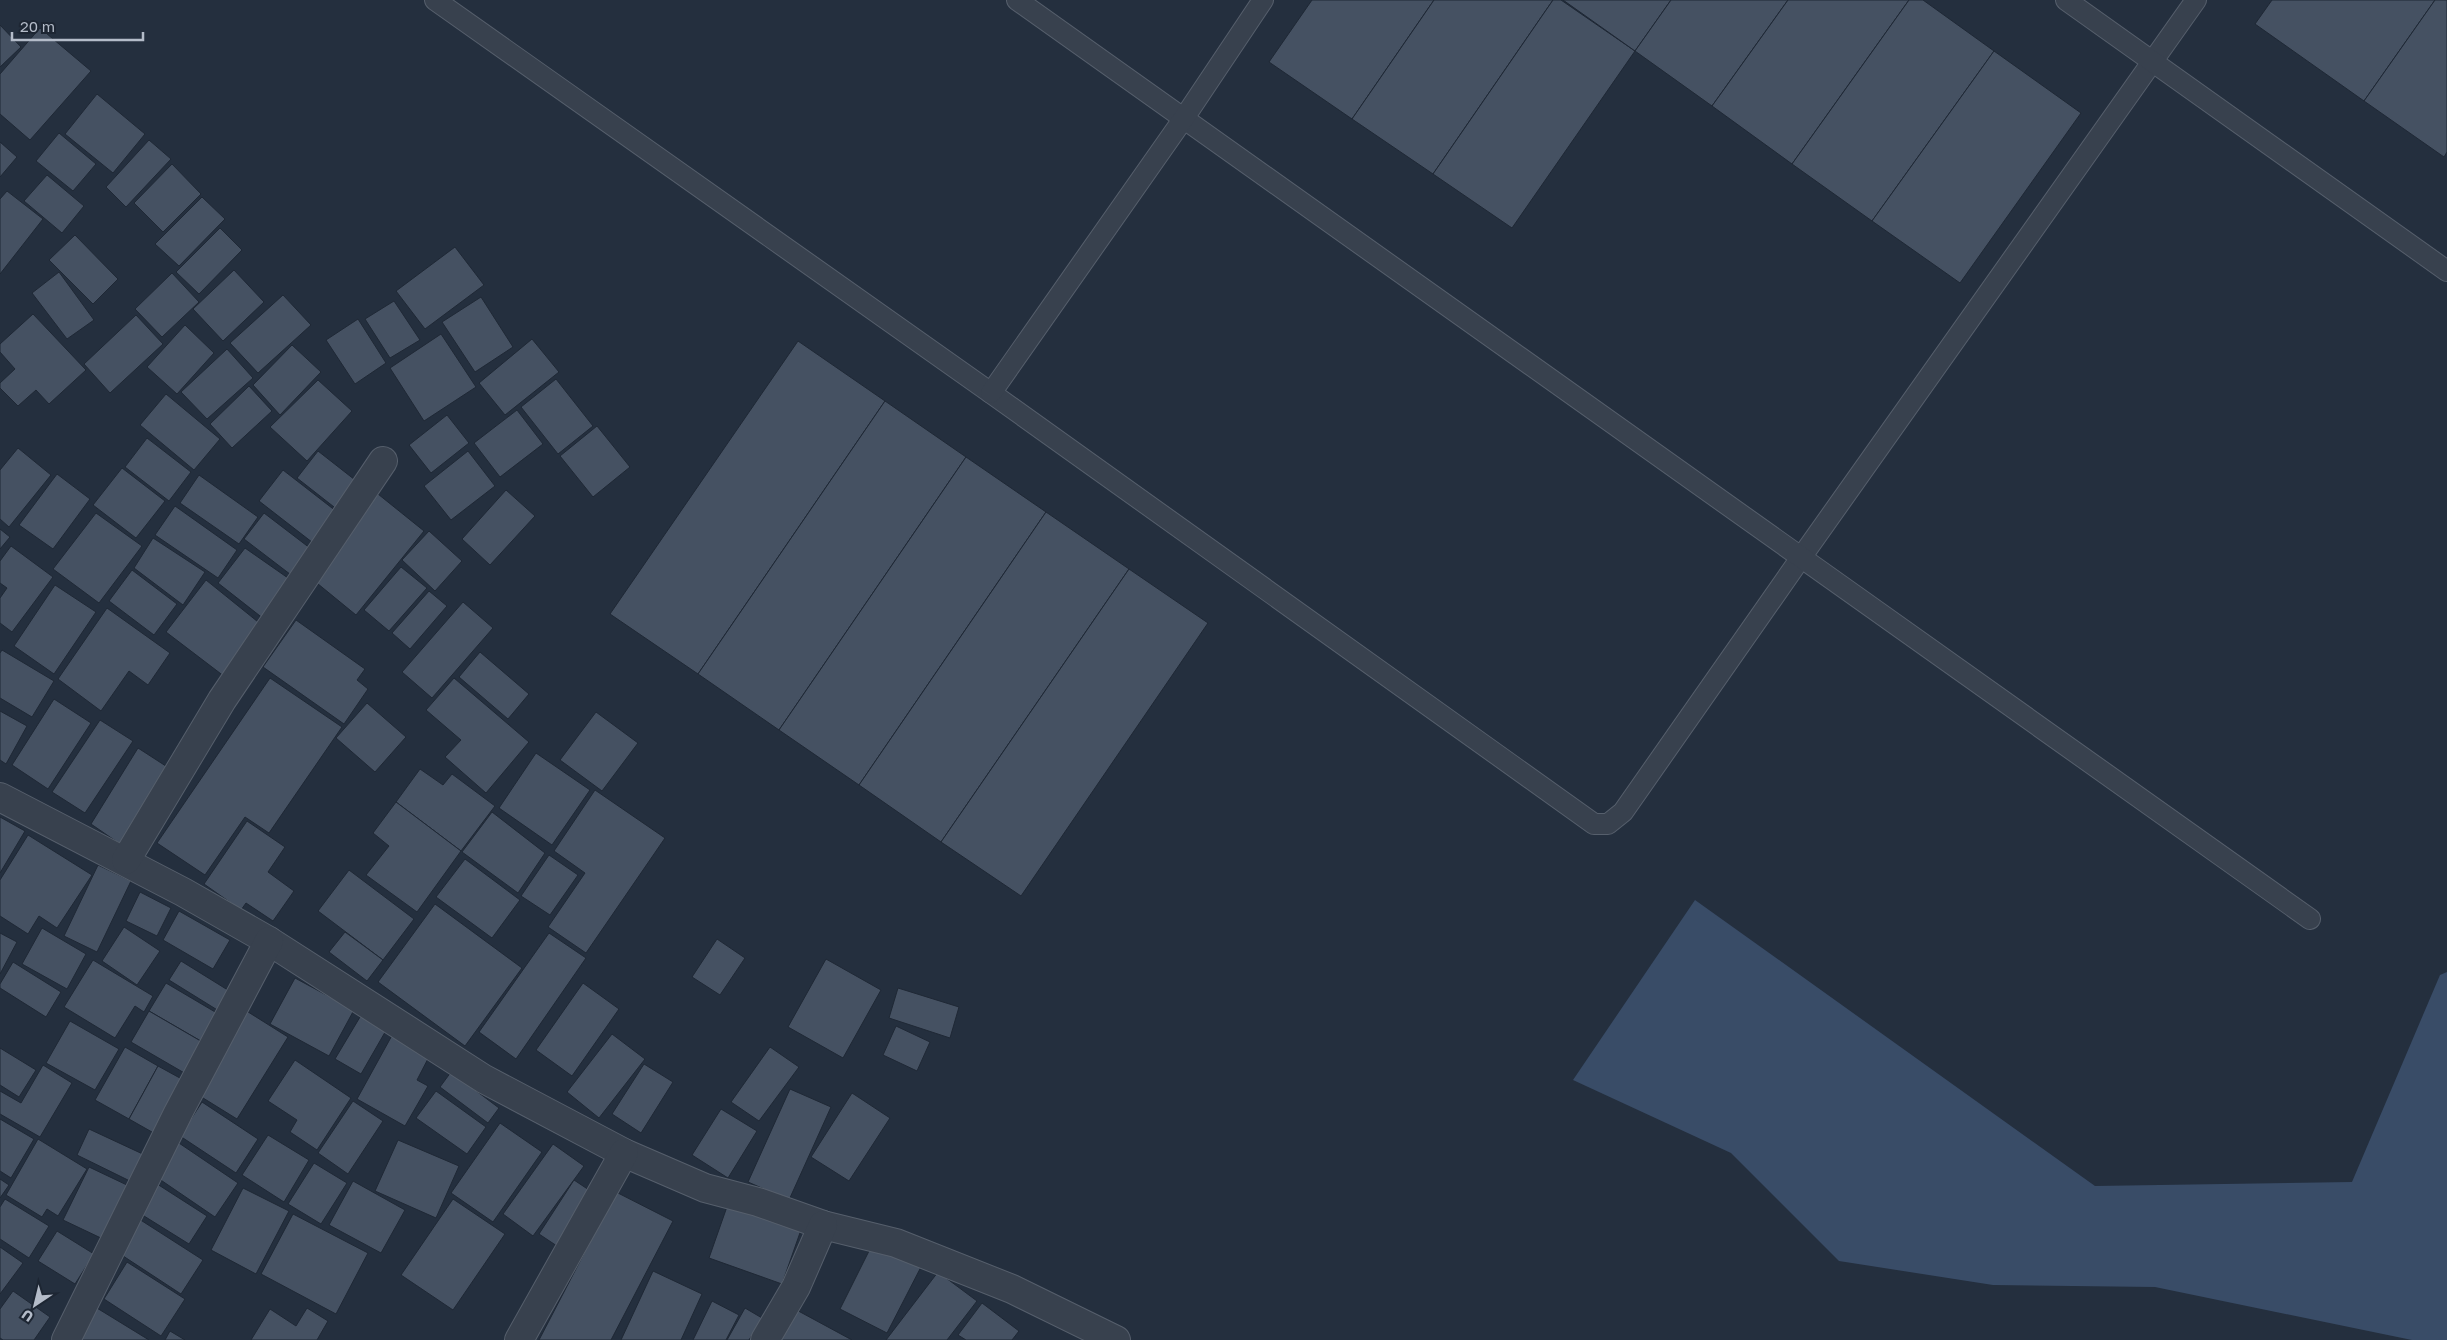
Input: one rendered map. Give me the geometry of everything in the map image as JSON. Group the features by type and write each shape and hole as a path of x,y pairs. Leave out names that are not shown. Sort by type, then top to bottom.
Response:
{"street":[{"path":"126,860 222,700 383,461"},
{"path":"0,797 126,860 269,941 484,1079 624,1154 705,1188 758,1202 823,1225 896,1244 1004,1285 1116,1340"},
{"path":"66,1340 178,1113 269,941"},
{"path":"519,1340 624,1154"},
{"path":"766,1340 796,1287 823,1225"}],"lane":[{"path":"435,0 991,393 1594,824 1608,824 1623,812 2196,0"},
{"path":"1017,0 1800,559 2310,920"},
{"path":"991,393 1184,118 1262,0"},
{"path":"2066,0 2447,271"}],"water":[{"path":"1695,900 2095,1186 2352,1182 2440,975 2447,972 2447,1340 2412,1340 2155,1287 1993,1285 1839,1261 1731,1153 1573,1080"}],"building":[{"path":"1312,0 1434,0 1352,119 1269,62"},
{"path":"1434,0 1553,0 1433,174 1352,119"},
{"path":"1553,0 1561,0 1635,51 1512,228 1433,174"},
{"path":"1563,0 1671,0 1635,51"},
{"path":"1671,0 1788,0 1712,106 1635,51"},
{"path":"1788,0 1909,0 1792,164 1712,106"},
{"path":"1909,0 1923,0 1994,51 1872,221 1792,164"},
{"path":"2272,0 2435,0 2364,101 2255,24"},
{"path":"2435,0 2447,0 2447,152 2444,157 2364,101"},
{"path":"0,25 21,47 0,67"},
{"path":"40,28 91,71 30,140 0,114 0,74"},
{"path":"1994,51 2081,113 1960,283 1872,221"},
{"path":"97,94 145,134 113,173 65,134"},
{"path":"59,133 96,164 73,191 36,161"},
{"path":"149,140 171,159 126,207 106,187"},
{"path":"0,142 17,157 0,177"},
{"path":"172,164 201,194 163,232 134,203"},
{"path":"47,175 84,206 62,233 24,201"},
{"path":"7,191 43,219 0,274 0,199"},
{"path":"202,197 225,219 179,266 155,244"},
{"path":"220,228 242,250 199,294 176,272"},
{"path":"75,235 118,279 93,304 49,260"},
{"path":"455,247 484,285 425,329 396,291"},
{"path":"234,270 264,302 223,341 193,309"},
{"path":"59,272 94,320 67,339 32,293"},
{"path":"172,273 199,302 162,337 135,309"},
{"path":"283,295 311,325 258,373 230,343"},
{"path":"481,297 513,347 475,372 442,322"},
{"path":"394,301 420,340 390,358 365,319"},
{"path":"33,314 86,370 49,404 36,390 18,406 0,388 0,383 15,369 0,352 0,344"},
{"path":"136,315 163,344 110,393 84,364"},
{"path":"358,319 386,363 355,384 326,340"},
{"path":"185,325 214,353 177,394 147,367"},
{"path":"441,334 476,387 424,421 390,368"},
{"path":"532,339 559,372 505,415 479,383"},
{"path":"798,341 885,401 698,674 610,614"},
{"path":"292,345 321,372 280,415 253,385"},
{"path":"227,349 253,378 207,419 181,392"},
{"path":"556,379 593,426 558,454 521,407"},
{"path":"318,380 352,411 307,461 270,427"},
{"path":"249,386 272,411 232,448 210,424"},
{"path":"166,394 220,439 194,470 140,425"},
{"path":"885,401 966,457 779,730 698,674"},
{"path":"517,410 543,444 500,477 474,443"},
{"path":"447,415 469,443 431,473 409,445"},
{"path":"597,426 630,467 593,497 560,456"},
{"path":"147,438 191,472 169,501 125,467"},
{"path":"18,448 51,475 9,527 0,519 0,470"},
{"path":"318,451 364,487 343,514 297,478"},
{"path":"468,451 495,486 451,520 424,486"},
{"path":"966,457 1046,512 859,785 779,730"},
{"path":"122,468 165,501 136,538 93,505"},
{"path":"283,470 341,515 317,546 259,501"},
{"path":"57,474 90,499 53,549 19,525"},
{"path":"199,475 258,517 239,544 180,503"},
{"path":"506,490 535,516 490,565 462,539"},
{"path":"378,494 424,531 356,615 312,579"},
{"path":"175,506 237,550 218,578 155,535"},
{"path":"1046,512 1129,569 941,842 859,785"},
{"path":"96,513 142,546 99,603 53,569"},
{"path":"264,513 319,555 299,581 244,539"},
{"path":"0,529 10,537 0,549"},
{"path":"429,531 462,561 435,591 402,560"},
{"path":"153,538 205,572 183,605 134,568"},
{"path":"11,546 53,577 12,632 0,623 0,598 7,588 0,583 0,561"},
{"path":"245,548 298,585 269,623 218,583"},
{"path":"401,567 427,588 389,631 364,610"},
{"path":"1129,569 1208,623 1021,896 941,842"},
{"path":"132,570 177,604 154,635 109,601"},
{"path":"206,580 268,630 229,680 166,632"},
{"path":"55,585 96,612 54,674 14,646"},
{"path":"429,591 447,606 410,649 392,633"},
{"path":"463,602 493,628 432,698 402,672"},
{"path":"107,608 170,653 148,685 129,671 101,711 58,679"},
{"path":"296,620 365,669 357,680 368,689 344,724 263,667"},
{"path":"2,650 54,681 32,717 0,698 0,653"},
{"path":"480,652 529,694 508,719 459,677"},
{"path":"270,678 342,727 269,833 245,817 205,875 157,843"},
{"path":"454,678 529,742 486,793 445,757 461,740 426,710"},
{"path":"54,699 91,723 48,789 12,765"},
{"path":"367,703 406,737 375,772 336,738"},
{"path":"0,711 27,726 6,764 0,760"},
{"path":"596,712 638,743 602,791 560,760"},
{"path":"100,720 133,741 85,813 52,792"},
{"path":"138,748 172,770 123,846 91,824"},
{"path":"536,753 590,790 552,845 499,808"},
{"path":"420,769 443,785 452,774 495,806 461,851 396,802"},
{"path":"595,790 665,838 586,953 548,927 585,873 554,851"},
{"path":"396,802 461,851 417,912 366,875 389,846 373,833"},
{"path":"492,812 545,853 518,893 462,852"},
{"path":"0,817 25,831 0,873"},
{"path":"247,821 285,847 268,872 294,891 273,921 246,903 241,910 204,884"},
{"path":"28,835 92,875 57,928 39,916 28,934 0,916 0,880"},
{"path":"549,855 578,875 550,915 521,896"},
{"path":"465,859 520,900 492,938 436,897"},
{"path":"98,865 131,881 97,952 64,936"},
{"path":"349,870 414,919 383,960 318,911"},
{"path":"140,892 171,908 157,936 126,921"},
{"path":"435,904 522,968 465,1046 378,982"},
{"path":"179,911 230,940 213,969 163,940"},
{"path":"124,927 160,951 137,985 102,961"},
{"path":"42,928 86,954 67,989 22,964"},
{"path":"345,932 383,960 367,981 329,952"},
{"path":"0,933 17,942 0,974"},
{"path":"549,933 586,958 516,1059 479,1032"},
{"path":"717,939 745,958 720,995 692,977"},
{"path":"826,959 881,990 843,1058 788,1027"},
{"path":"93,960 153,996 144,1012 135,1006 115,1038 64,1007"},
{"path":"181,961 231,992 219,1011 169,980"},
{"path":"13,962 61,992 46,1017 0,988 0,984"},
{"path":"295,978 354,1010 329,1056 270,1024"},
{"path":"166,983 227,1019 211,1047 149,1011"},
{"path":"583,983 619,1009 572,1076 536,1050"},
{"path":"898,988 959,1007 950,1038 889,1018"},
{"path":"245,1010 288,1037 237,1119 195,1093"},
{"path":"149,1011 211,1047 193,1078 131,1042"},
{"path":"363,1012 388,1027 361,1074 335,1059"},
{"path":"70,1021 119,1049 95,1090 46,1063"},
{"path":"896,1026 930,1042 917,1071 883,1055"},
{"path":"395,1030 432,1051 417,1080 428,1086 405,1126 357,1099"},
{"path":"612,1034 645,1059 599,1118 567,1092"},
{"path":"125,1047 158,1066 129,1119 95,1100"},
{"path":"770,1047 799,1067 759,1121 731,1102"},
{"path":"0,1048 36,1070 19,1097 0,1085"},
{"path":"295,1060 351,1098 317,1150 290,1132 297,1120 268,1101"},
{"path":"644,1064 673,1082 641,1133 612,1114"},
{"path":"43,1065 72,1083 40,1137 0,1114 0,1091 21,1103"},
{"path":"158,1066 189,1083 159,1136 129,1119"},
{"path":"451,1072 499,1108 488,1123 440,1087"},
{"path":"790,1089 831,1107 789,1200 748,1182"},
{"path":"436,1091 486,1127 467,1154 416,1118"},
{"path":"852,1093 890,1118 849,1181 811,1157"},
{"path":"353,1101 383,1121 348,1174 318,1153"},
{"path":"202,1102 258,1139 236,1173 180,1136"},
{"path":"721,1109 757,1131 728,1178 692,1155"},
{"path":"0,1119 34,1139 11,1178 0,1171"},
{"path":"500,1123 542,1152 493,1222 451,1193"},
{"path":"89,1129 147,1156 134,1183 77,1155"},
{"path":"268,1135 309,1160 284,1202 242,1175"},
{"path":"38,1139 87,1169 58,1216 47,1209 42,1217 6,1195"},
{"path":"173,1139 238,1183 215,1217 149,1172"},
{"path":"398,1140 459,1166 436,1218 375,1191"},
{"path":"553,1144 584,1166 533,1236 503,1214"},
{"path":"314,1163 347,1183 321,1224 288,1204"},
{"path":"89,1167 129,1186 103,1239 63,1220"},
{"path":"0,1179 9,1185 0,1198"},
{"path":"574,1180 598,1196 563,1250 539,1234"},
{"path":"353,1181 405,1210 381,1253 329,1225"},
{"path":"154,1182 207,1216 189,1244 136,1211"},
{"path":"243,1188 289,1211 256,1274 211,1250"},
{"path":"616,1192 673,1221 611,1340 539,1340"},
{"path":"5,1199 49,1226 29,1258 0,1239 0,1207"},
{"path":"453,1199 505,1234 453,1310 401,1275"},
{"path":"729,1201 802,1227 782,1284 709,1258"},
{"path":"293,1214 368,1253 336,1314 261,1274"},
{"path":"139,1219 203,1260 181,1294 117,1252"},
{"path":"57,1231 94,1254 75,1284 38,1261"},
{"path":"874,1241 922,1265 887,1333 840,1309"},
{"path":"0,1247 23,1263 0,1294"},
{"path":"127,1262 185,1299 161,1336 104,1299"},
{"path":"653,1271 702,1294 681,1340 621,1340"},
{"path":"938,1272 977,1301 947,1340 886,1340"},
{"path":"13,1291 50,1317 34,1340 3,1340 0,1338 0,1309"},
{"path":"712,1301 739,1315 726,1340 693,1340"},
{"path":"982,1303 1019,1331 1012,1340 966,1340 958,1335"},
{"path":"92,1305 149,1340 71,1340"},
{"path":"791,1307 852,1340 774,1340"},
{"path":"307,1308 328,1321 317,1340 251,1340 270,1309 296,1326"},
{"path":"745,1308 762,1318 749,1340 727,1340"},
{"path":"170,1331 185,1340 165,1340"}]}
